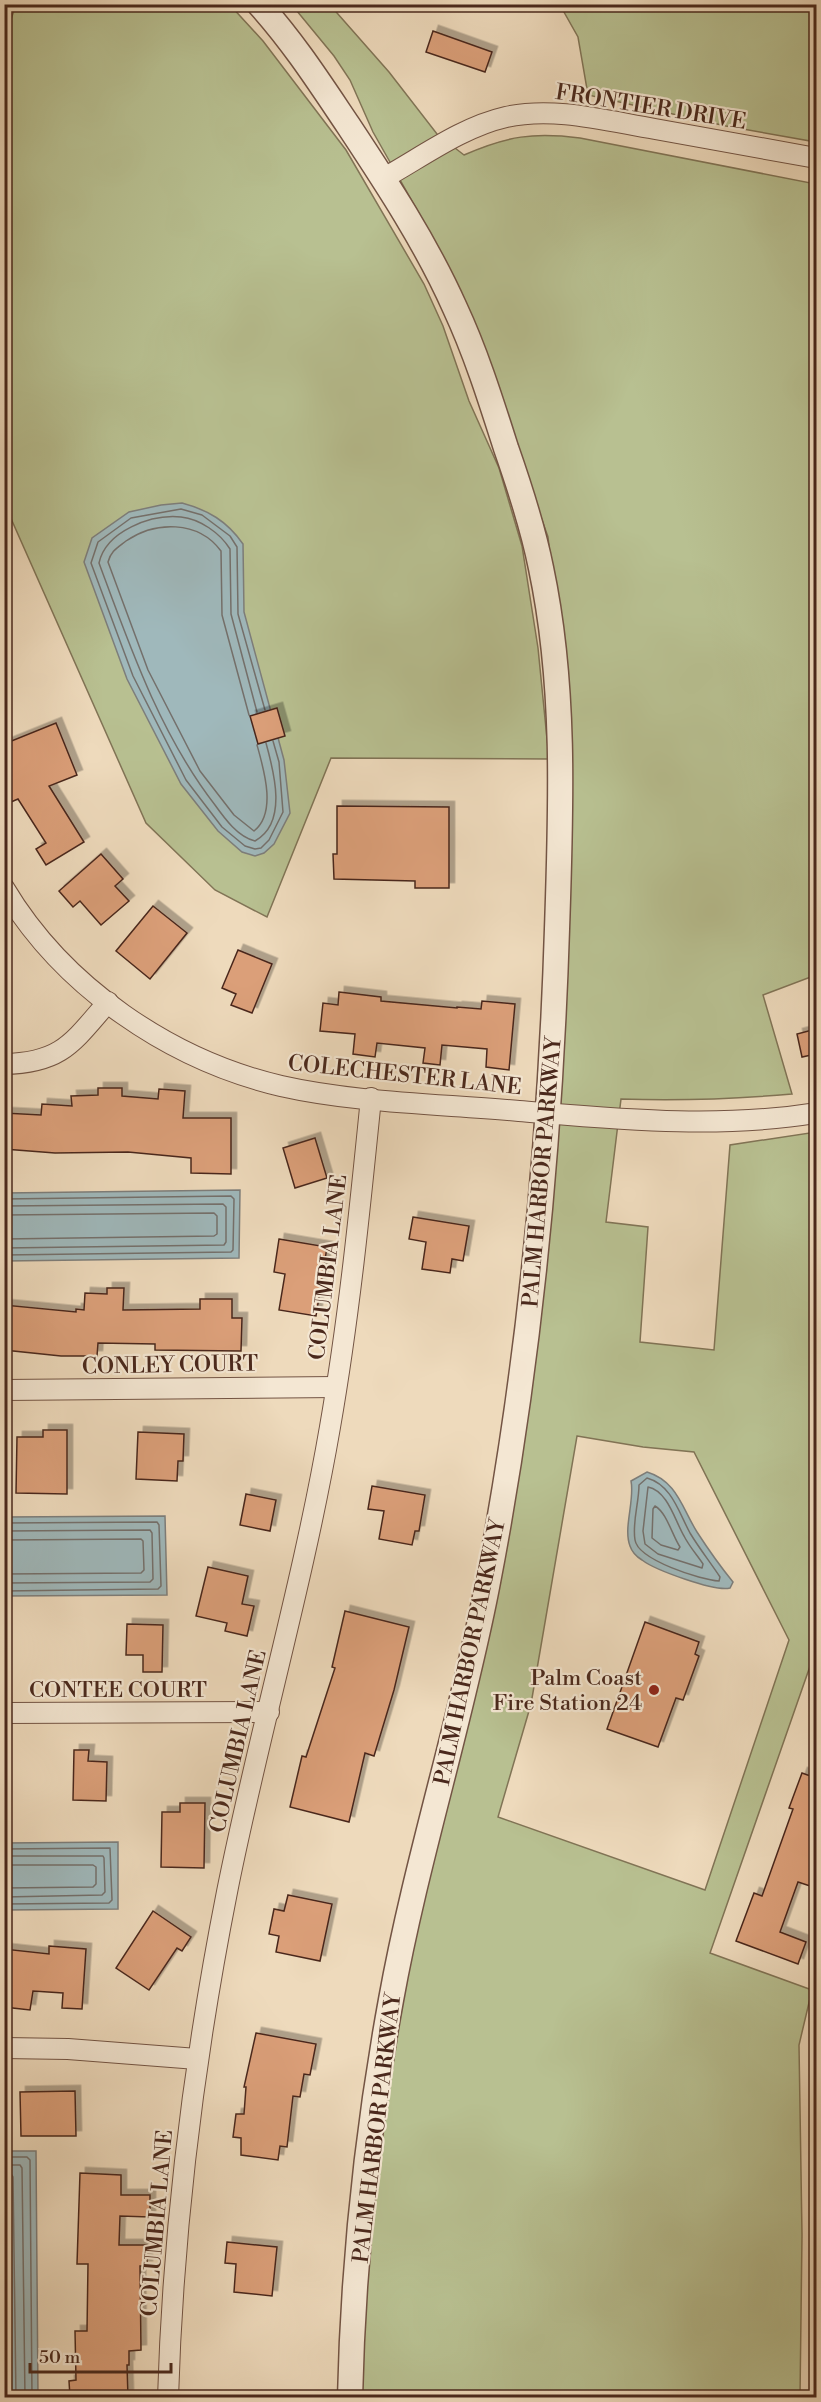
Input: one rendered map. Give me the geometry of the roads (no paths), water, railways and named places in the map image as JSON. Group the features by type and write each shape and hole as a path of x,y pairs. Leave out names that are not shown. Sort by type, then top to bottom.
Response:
{"street":[{"name":"PALM HARBOR PARKWAY","path":"259,4 290,39 384,178 439,274 471,344 515,474 543,576 555,671 560,780 558,900 549,1113 526,1351 488,1579 392,1997 368,2150 351,2333 350,2397"},
{"name":"FRONTIER DRIVE","path":"384,178 458,136 489,122 506,117 539,114 589,118 816,158"},
{"name":"COLECHESTER LANE","path":"4,888 26,920 61,960 108,1002 170,1044 231,1071 290,1088 371,1098 699,1123 758,1121 816,1113"},
{"path":"4,1064 32,1062 57,1054 77,1037 108,1002"},
{"name":"COLUMBIA LANE","path":"168,2397 177,2240 197,2059 228,1889 306,1548 336,1387 351,1283 371,1098"},
{"name":"CONLEY COURT","path":"4,1390 336,1387"},
{"name":"CONTEE COURT","path":"4,1713 268,1712"},
{"path":"4,2048 68,2049 197,2059"}],"water":[{"path":"182,503 216,517 243,544 244,612 284,760 290,813 274,844 264,853 255,856 242,852 218,831 181,784 127,679 84,562 92,538 129,512"},
{"path":"240,1190 239,1258 5,1261 5,1193"},
{"path":"647,1472 665,1482 678,1496 697,1532 733,1582 730,1588 699,1584 672,1574 649,1564 633,1552 628,1539 632,1497 631,1481"},
{"path":"165,1516 167,1595 5,1596 5,1517"},
{"path":"118,1842 118,1909 5,1910 5,1843"},
{"path":"5,2151 36,2151 38,2397 5,2397"}],"place":[{"name":"Palm Coast Fire Station 24","path":"654,1690"}]}
